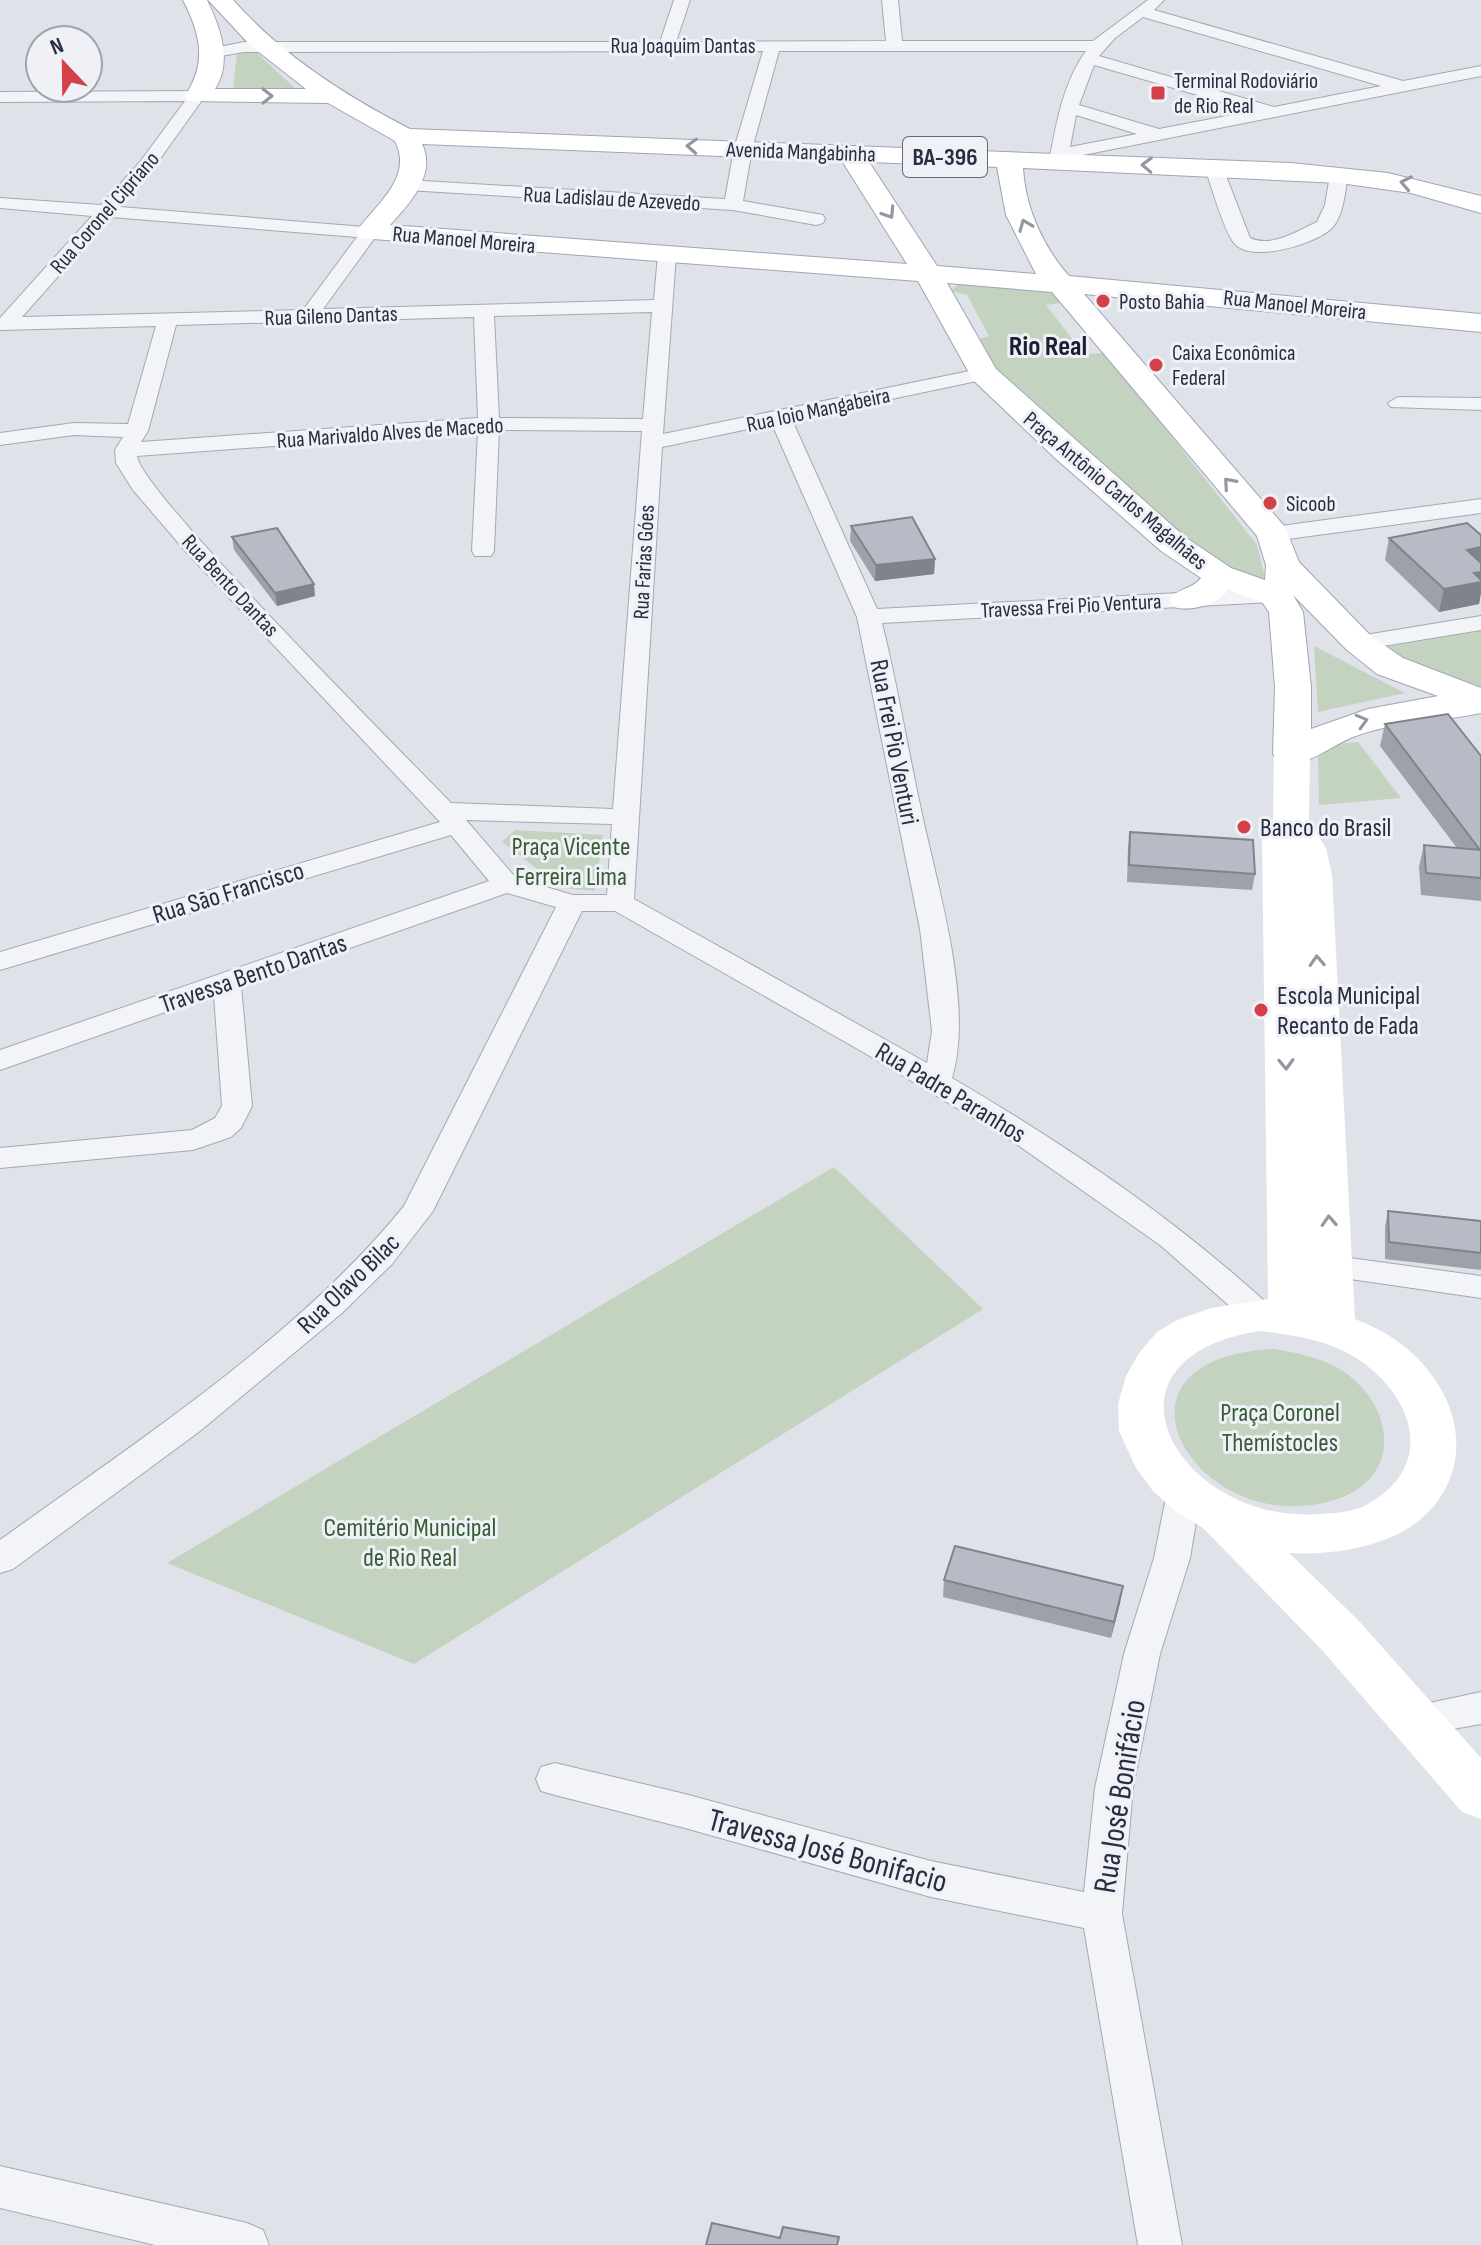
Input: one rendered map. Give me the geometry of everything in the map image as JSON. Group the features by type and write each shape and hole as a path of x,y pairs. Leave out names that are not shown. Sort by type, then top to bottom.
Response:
{"main road":[{"path":"195,0 204,18 210,53 210,76 197,96"},
{"name":"BA-396","path":"220,0 267,48 336,96 405,136"},
{"path":"197,96 336,96"},
{"path":"370,232 407,185 416,162 413,147 405,136"},
{"name":"Avenida Mangabinha","path":"405,136 1010,160 1059,158 1339,175 1419,185 1481,205"},
{"name":"Praça Antônio Carlos Magalhães","path":"850,153 928,274 984,374 1173,544 1219,575 1279,577"},
{"path":"1010,160 1011,186 1027,231 1045,266 1279,577 1361,658 1390,666 1481,702"},
{"name":"Rua Manoel Moreira","path":"370,232 928,274"},
{"path":"928,274 1060,282"},
{"name":"Rua Manoel Moreira","path":"1060,282 1481,323"},
{"path":"1186,600 1211,589 1219,575"},
{"path":"1279,577 1390,666"},
{"path":"1279,577 1293,687 1292,754"},
{"path":"1292,754 1325,733 1376,717 1481,702"}],"street":[{"path":"667,45 682,0"},
{"path":"890,0 894,44"},
{"path":"1404,87 1152,3 1094,52 1070,108 1059,158 1160,135 1404,87 1481,71"},
{"name":"Rua Joaquim Dantas","path":"210,53 244,47 773,44 894,44 1094,52 1274,112"},
{"path":"733,205 743,149 773,44"},
{"path":"0,97 197,96"},
{"name":"Rua Coronel Cipriano","path":"3,324 146,166 197,96"},
{"path":"1070,108 1160,135"},
{"path":"1214,168 1242,241 1251,247 1261,248 1290,241 1325,225 1334,205 1339,175"},
{"name":"Rua Ladislau de Azevedo","path":"407,185 733,205 816,219"},
{"name":"Rua Manoel Moreira","path":"0,203 370,232"},
{"path":"309,315 370,232"},
{"name":"Rua Farias Góes","path":"625,817 667,255"},
{"name":"Rua Gileno Dantas","path":"3,324 662,306"},
{"path":"483,551 489,424 484,311"},
{"path":"0,439 74,429 131,441 168,320"},
{"name":"Rua Ioio Mangabeira","path":"652,434 780,418 984,374"},
{"path":"1398,403 1481,404"},
{"name":"Rua Frei Pio Venturi","path":"780,418 869,617 934,929 946,1031 945,1052 936,1081"},
{"name":"Rua Marivaldo Alves de Macedo","path":"131,441 489,424 652,434"},
{"name":"Rua Bento Dantas","path":"131,441 127,463 141,485 195,548 451,818"},
{"name":"Travessa Frei Pio Ventura","path":"869,617 1186,600 1279,577 1481,506"},
{"path":"1359,643 1481,623"},
{"path":"1292,754 1291,821 1280,840 1295,1320"},
{"path":"625,817 620,903 572,903 506,884 451,818 625,817"},
{"name":"Rua São Francisco","path":"0,961 451,818"},
{"path":"1291,821 1307,848 1313,875 1332,1266 1295,1320"},
{"name":"Travessa Bento Dantas","path":"0,1060 506,884"},
{"name":"Rua Olavo Bilac","path":"0,1559 188,1422 331,1305 381,1256 417,1211 572,903"},
{"name":"Rua Padre Paranhos","path":"620,903 936,1081 1089,1177 1156,1224 1228,1284 1295,1320"},
{"path":"0,1158 193,1140 218,1133 232,1122 237,1106 227,983"},
{"path":"1292,1262 1481,1287"},
{"path":"1201,1503 1266,1531 1319,1536 1365,1527 1403,1507 1427,1478 1436,1444 1429,1408 1408,1374 1374,1347 1295,1320 1218,1322 1182,1338 1156,1362 1141,1392 1141,1426 1156,1461 1340,1635 1481,1796"},
{"name":"Rua José Bonifácio","path":"1160,2245 1102,1914 1114,1788 1142,1654 1172,1558 1201,1503"},
{"path":"1319,1536 1309,1559 1340,1635"},
{"path":"1414,1720 1481,1708"},
{"name":"Travessa José Bonifacio","path":"555,1779 685,1811 931,1879 1102,1914"},
{"path":"0,2187 247,2245"}],"green space":[{"path":"256,52 296,89 233,89 237,53"},
{"path":"959,283 1050,292 1061,303 1046,305 1084,354 1106,353 1257,545 1265,578 1251,581 1179,539 997,376 976,340 989,336 967,295 951,291"},
{"path":"1481,630 1481,689 1390,658 1385,647"},
{"path":"1314,646 1405,693 1318,712"},
{"path":"1358,742 1401,798 1319,805 1318,757 1336,744"},
{"name":"Praça Vicente Ferreira Lima","path":"515,830 603,835 595,891 562,888 502,842"},
{"name":"Cemitério Municipal de Rio Real","path":"834,1167 983,1309 414,1664 167,1563"},
{"name":"Praça Coronel Themístocles","path":"1274,1349 1315,1358 1338,1368 1356,1382 1370,1399 1380,1417 1384,1436 1382,1455 1374,1473 1359,1488 1337,1499 1287,1506 1243,1496 1207,1474 1183,1445 1175,1413 1185,1383 1217,1360"}],"building":[{"path":"912,517 935,559 876,565 851,526"},
{"path":"1467,523 1481,535 1481,547 1467,550 1481,563 1481,572 1474,573 1481,582 1444,589 1389,538"},
{"path":"277,528 314,584 275,593 232,537"},
{"path":"1448,714 1481,756 1481,878 1426,873 1424,845 1480,850 1385,724"},
{"path":"1130,832 1253,840 1255,874 1129,865"},
{"path":"1388,1211 1481,1221 1481,1253 1389,1242"},
{"path":"955,1546 1123,1586 1114,1622 944,1580"},
{"path":"712,2223 780,2238 783,2227 839,2237 837,2245 706,2245"}],"place":[{"name":"Terminal Rodoviário de Rio Real","path":"1158,93"},
{"name":"Posto Bahia","path":"1103,301"},
{"name":"Caixa Econômica Federal","path":"1156,365"},
{"name":"Sicoob","path":"1270,503"},
{"name":"Banco do Brasil","path":"1244,827"},
{"name":"Escola Municipal Recanto de Fada","path":"1261,1010"}],"district":[{"name":"Rio Real","path":"1048,345"}]}
